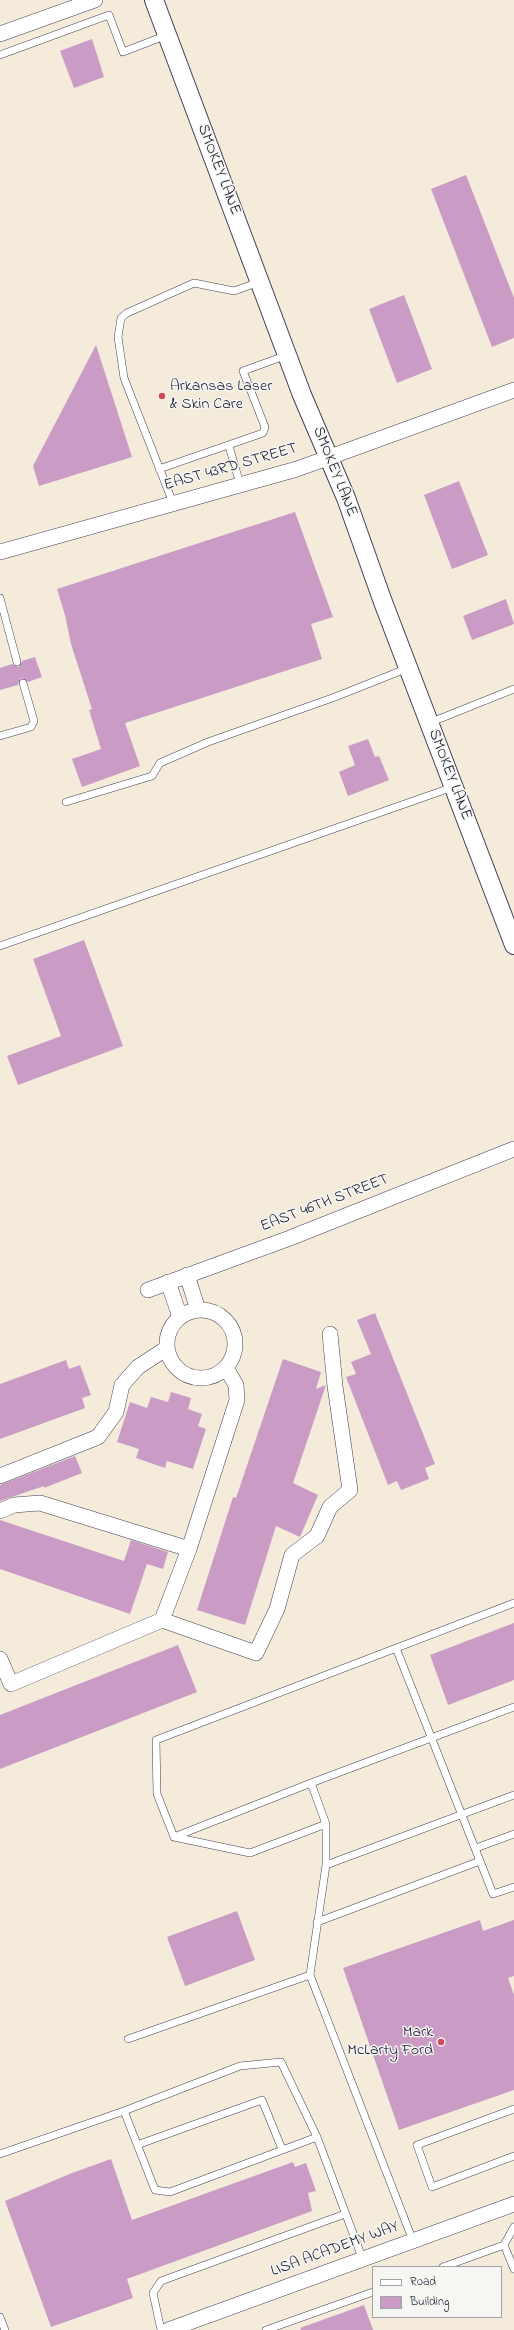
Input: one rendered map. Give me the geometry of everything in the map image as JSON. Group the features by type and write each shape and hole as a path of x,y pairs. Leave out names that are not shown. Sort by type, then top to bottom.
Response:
{"street":[{"path":"0,34 95,0"},
{"name":"SMOKEY LANE","path":"154,0 259,282 287,355 346,498 408,668 514,945"},
{"name":"EAST 43RD STREET","path":"0,552 329,458 514,390"},
{"name":"EAST 46TH STREET","path":"148,1290 290,1238 514,1149"},
{"path":"187,1275 198,1310"},
{"path":"168,1282 180,1317"},
{"path":"198,1310 210,1311 220,1316 229,1324 234,1335 235,1346 232,1358 226,1368 218,1374 207,1378 196,1378 185,1375 176,1369 170,1360 167,1348 168,1332 180,1317 198,1310"},
{"path":"0,1659 6,1686 162,1620 256,1653 277,1609 292,1554 317,1536 330,1507 350,1490 335,1386 330,1334"},
{"path":"0,1476 98,1437 116,1412 122,1385 138,1367 167,1348"},
{"path":"162,1620 189,1549 237,1400 236,1385 226,1368"},
{"path":"0,1511 14,1505 40,1503 189,1549"},
{"name":"LISA ACADEMY WAY","path":"168,2330 514,2204"}],"lane":[{"path":"0,55 109,15 123,52 167,35"},
{"path":"173,503 124,378 118,337 121,318 127,313 194,283 234,291 259,282"},
{"path":"159,469 261,434 265,430 243,371 287,355"},
{"path":"229,446 240,484"},
{"path":"0,598 17,662"},
{"path":"66,802 152,776 160,763 208,742 335,697 408,668"},
{"path":"0,736 31,727 34,721 23,683"},
{"path":"429,723 514,689"},
{"path":"0,946 454,787"},
{"path":"174,1837 157,1794 156,1740 514,1603"},
{"path":"396,1648 431,1738 463,1814 493,1894 514,1887"},
{"path":"174,1837 311,1783 514,1707"},
{"path":"311,1783 326,1824 326,1865 310,1975 413,2241"},
{"path":"326,1865 514,1795"},
{"path":"174,1837 250,1853 326,1824"},
{"path":"476,1848 514,1834"},
{"path":"317,1922 480,1861"},
{"path":"128,2039 310,1975"},
{"path":"0,2154 124,2111 240,2066 282,2062 317,2136 363,2260"},
{"path":"137,2145 262,2100 282,2149"},
{"path":"514,2109 417,2145 432,2187 514,2156"},
{"path":"124,2111 155,2190 170,2192 317,2136"},
{"path":"161,2330 153,2293 161,2281 345,2214"},
{"path":"446,2266 504,2245 514,2227"},
{"path":"504,2245 514,2269"},
{"path":"266,2330 372,2292"},
{"path":"0,2317 5,2330"}],"building":[{"path":"92,39 104,77 74,88 60,51"},
{"path":"466,175 514,298 514,338 492,347 431,189"},
{"path":"404,295 432,369 397,383 369,309"},
{"path":"96,345 132,457 39,486 33,466"},
{"path":"459,481 488,555 452,569 424,495"},
{"path":"295,512 333,617 311,624 322,659 125,723 140,766 82,787 72,759 101,749 89,710 92,709 71,644 65,615 57,589"},
{"path":"506,599 514,624 472,640 463,616"},
{"path":"35,657 42,677 28,682 21,678 18,685 0,690 0,668 12,664 19,667 22,661"},
{"path":"368,739 375,757 379,756 389,780 348,796 339,772 355,765 348,746"},
{"path":"84,940 123,1046 18,1085 7,1056 61,1036 33,959"},
{"path":"375,1313 435,1464 425,1468 429,1479 401,1490 397,1481 388,1485 346,1377 356,1374 351,1362 371,1354 357,1320"},
{"path":"283,1359 321,1372 316,1389 326,1385 293,1483 318,1495 300,1537 276,1526 245,1625 197,1610 233,1497 236,1498"},
{"path":"66,1360 69,1369 80,1365 91,1395 82,1398 85,1408 0,1439 0,1384"},
{"path":"171,1392 191,1398 188,1409 202,1414 198,1426 206,1429 193,1469 167,1461 165,1468 136,1458 139,1449 117,1442 130,1402 147,1408 151,1397 168,1402"},
{"path":"75,1456 82,1473 44,1488 44,1486 0,1501 0,1485"},
{"path":"0,1520 124,1561 131,1540 168,1552 163,1569 147,1564 130,1614 0,1569"},
{"path":"514,1623 514,1680 448,1705 430,1655"},
{"path":"178,1645 197,1692 0,1769 0,1715"},
{"path":"237,1911 255,1960 185,1986 167,1937"},
{"name":"Mark McLarty Ford","path":"480,1920 483,1931 514,1920 514,1976 508,1978 514,1995 514,2090 399,2130 343,1968"},
{"path":"111,2159 132,2220 293,2162 295,2167 306,2163 316,2191 308,2193 312,2211 127,2279 133,2298 51,2327 5,2201 72,2173"},
{"path":"364,2305 373,2330 301,2330 300,2328"}],"place":[{"name":"Arkansas Laser & Skin Care","path":"162,396"},
{"name":"Mark McLarty Ford","path":"441,2042"}]}
